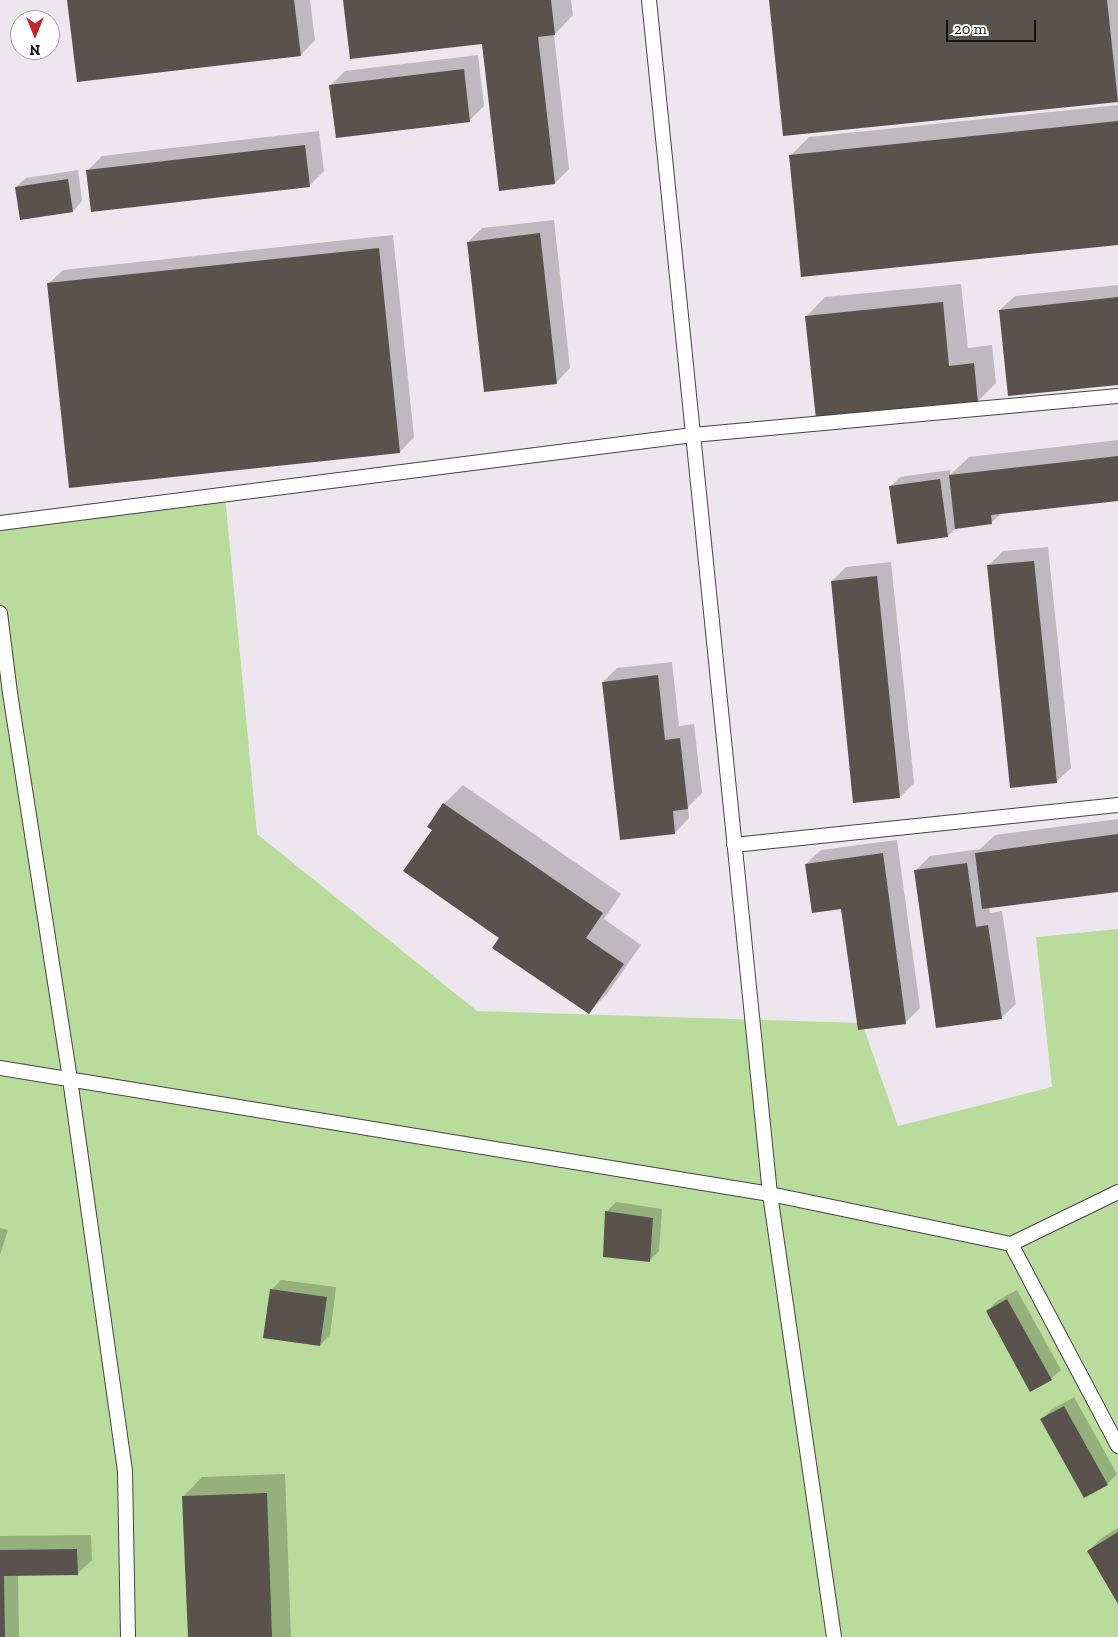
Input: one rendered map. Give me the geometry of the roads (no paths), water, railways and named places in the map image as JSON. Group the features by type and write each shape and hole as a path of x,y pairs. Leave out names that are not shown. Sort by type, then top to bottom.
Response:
{"lane":[{"path":"649,0 770,1194 834,1637"},
{"path":"0,523 693,435 1118,396"},
{"path":"0,613 10,692 70,1079 125,1471 128,1637"},
{"path":"734,845 1118,805"},
{"path":"0,1068 770,1194 1011,1244 1118,1192"},
{"path":"1011,1244 1118,1446"}]}
